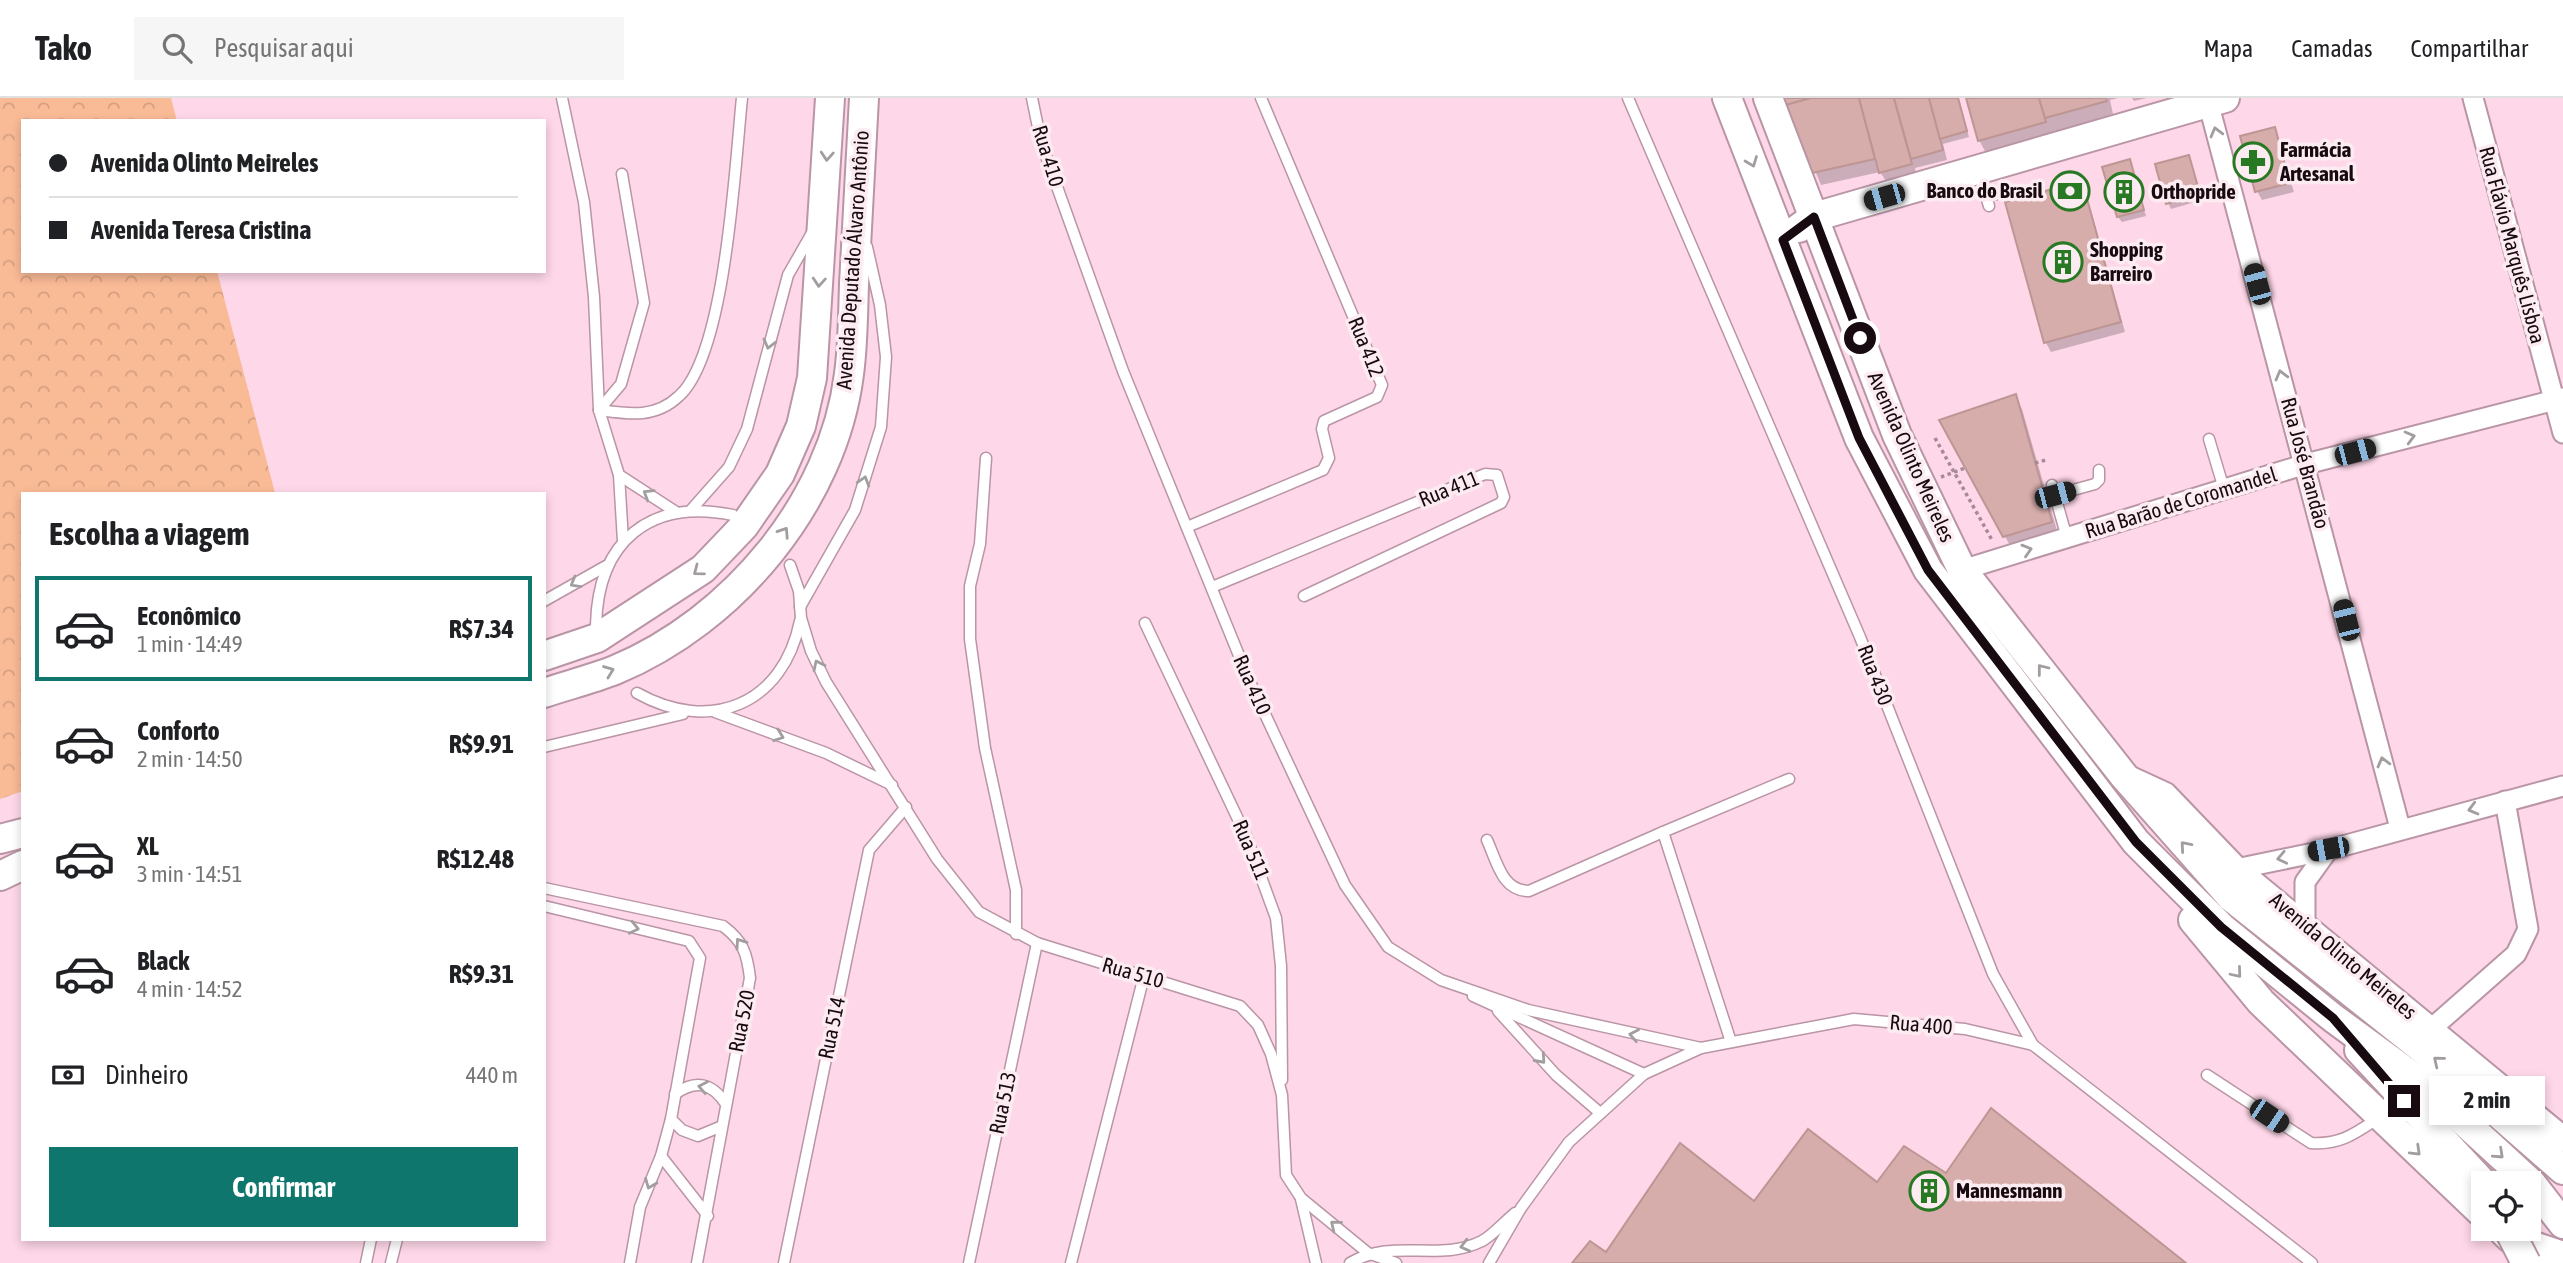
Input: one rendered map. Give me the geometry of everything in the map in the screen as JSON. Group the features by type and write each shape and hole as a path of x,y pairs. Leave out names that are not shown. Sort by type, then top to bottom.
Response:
{"main road":[{"name":"Avenida Deputado Álvaro Antônio","path":"546,655 597,638 703,569 744,526 780,474 801,426 812,378 830,98"},
{"name":"Avenida Deputado Álvaro Antônio","path":"546,692 616,669 684,631 730,594 776,545 816,483 837,429 849,374 864,98"},
{"name":"Avenida Olinto Meireles","path":"1727,98 1859,438 1928,570 2136,842 2161,883 2261,1002 2471,1202"},
{"name":"Avenida Olinto Meireles","path":"1768,98 1897,435 1962,569 2124,776 2231,897 2444,1066 2563,1170"},
{"path":"1783,240 1814,217 2213,100"},
{"path":"0,839 21,834"},
{"name":"Avenida Olinto Meireles","path":"2136,842 2221,927 2333,1018"},
{"path":"0,876 21,866"},
{"path":"2333,1018 2376,1072 2471,1171"},
{"path":"2333,1018 2423,1084 2532,1184 2563,1224"},
{"path":"2515,1241 2526,1263"},
{"path":"2519,1241 2563,1256"}],"street":[{"name":"Rua Flávio Marquês Lisboa","path":"2473,98 2558,399 2563,433"},
{"name":"Rua José Brandão","path":"2213,100 2400,828"},
{"name":"Rua Barão de Coromandel","path":"1962,569 2306,464 2558,399"},
{"name":"Avenida Olinto Meireles","path":"2124,776 2165,795 2236,869 2563,1139"},
{"path":"2236,869 2328,849 2563,786"},
{"path":"2431,1029 2516,954 2528,929 2505,801"},
{"path":"2305,925 2305,882 2328,849"}],"lane":[{"path":"562,98 584,202 594,297 599,410 619,475 623,541"},
{"path":"599,410 643,415 680,396 705,354 722,279 742,98"},
{"name":"Rua 410","path":"1032,98 1041,142 1123,371 1249,680 1345,885 1388,947 1441,980 1528,1010 1701,1048"},
{"name":"Rua 412","path":"1186,527 1323,470 1329,458 1322,429 1324,421 1377,397 1382,385 1261,98"},
{"name":"Rua 430","path":"1628,98 1719,303 1860,637 1993,974 2033,1045"},
{"path":"1978,170 1989,206"},
{"path":"599,410 621,384 644,303 622,174"},
{"path":"546,747 687,713 715,712 741,704 764,689 783,669 795,645 800,612 855,510 881,427 886,357 880,305 858,209"},
{"path":"691,510 729,467 747,429 788,275 823,214"},
{"path":"2208,439 2224,489"},
{"path":"986,458 980,544 970,586 970,639 985,748 1016,890 1016,934"},
{"path":"2067,538 2054,490 2095,484 2099,480 2099,470"},
{"name":"Rua 411","path":"1212,587 1485,474 1497,475 1504,497 1501,503 1304,596"},
{"path":"619,475 676,512"},
{"path":"596,625 597,595 606,566 623,541 648,523 676,512 705,509 733,515"},
{"name":"Rua 510","path":"790,565 799,591 800,612 811,651 826,682 937,859 979,912 1037,943 1240,1006 1263,1035 1271,1054 1282,1096 1286,1175 1301,1198 1368,1252 1396,1263"},
{"path":"546,600 606,566"},
{"name":"Rua 511","path":"1145,623 1246,836 1276,918 1282,994 1282,1096"},
{"path":"637,693 661,707 687,713"},
{"path":"715,712 826,753 893,785"},
{"path":"1487,840 1506,883 1516,891 1529,891 1789,779"},
{"name":"Rua 514","path":"784,1263 869,850 906,807"},
{"path":"1663,832 1709,967 1731,1042"},
{"name":"Rua 520","path":"546,888 723,926 740,939 747,954 750,978 708,1216 697,1263"},
{"path":"577,915 576,907 584,895"},
{"path":"603,921 611,910 609,901"},
{"path":"546,907 689,941 700,958 671,1119 661,1156 640,1207 630,1263"},
{"name":"Rua 513","path":"969,1263 1037,943"},
{"path":"1071,1263 1144,976"},
{"path":"1441,980 1496,1008 1644,1074"},
{"path":"1496,1008 1556,1075 1599,1112"},
{"name":"Rua 400","path":"1521,1208 1569,1142 1644,1074 1701,1048 1854,1019 1965,1029 2033,1045 2312,1263"},
{"path":"2207,1075 2311,1143 2329,1144 2346,1140 2381,1116"},
{"path":"675,1094 699,1084 715,1089 726,1104"},
{"path":"671,1119 682,1130 698,1136 722,1126"},
{"path":"661,1156 708,1216"},
{"name":"Rua 510","path":"1301,1198 1316,1263"},
{"path":"1350,1263 1368,1252 1390,1249 1435,1253 1481,1242 1521,1208"},
{"path":"1489,1263 1521,1208"},
{"path":"366,1263 371,1241"},
{"path":"391,1263 396,1241"}],"path":[{"path":"1935,438 2001,558"},
{"path":"2035,463 2046,460"}],"green space":[{"path":"0,98 171,98 176,119 21,119 21,273 218,273 275,492 21,492 21,792 0,799"}],"building":[{"path":"1783,98 1811,98 1786,105"},
{"path":"1811,98 1859,98 1875,159 1812,173 1786,105"},
{"path":"1859,98 1894,98 1912,164 1879,173"},
{"path":"1894,98 1929,98 1943,150 1911,159"},
{"path":"1929,98 1958,98 1967,131 1940,139"},
{"path":"1966,98 2039,98 2046,122 1978,141"},
{"path":"2039,98 2106,98 2107,101 2045,118"},
{"path":"2275,127 2290,183 2255,192 2240,136"},
{"path":"2189,155 2200,194 2166,204 2155,164"},
{"name":"Orthopride","path":"2130,159 2144,210 2117,217 2102,167"},
{"name":"Shopping Barreiro","path":"2082,181 2121,322 2044,343 2005,202"},
{"path":"1997,191 1999,199 1991,201 1989,193"},
{"path":"2016,394 2052,522 2003,537 1939,420"},
{"name":"Mannesmann","path":"1991,1108 2186,1263 1572,1263 1590,1241 1606,1252 1680,1143 1754,1201 1808,1129 1877,1182 1904,1146 1946,1173"}],"place":[{"name":"Farmácia Artesanal","path":"2253,162"},
{"name":"Banco do Brasil","path":"2070,191"},
{"name":"Orthopride","path":"2124,192"},
{"name":"Shopping Barreiro","path":"2063,262"},
{"name":"Mannesmann","path":"1929,1191"}],"route":[{"path":"1860,338 1814,217 1783,240 1859,438 1928,570 2136,842 2221,927 2333,1018 2376,1072 2404,1101"}]}
